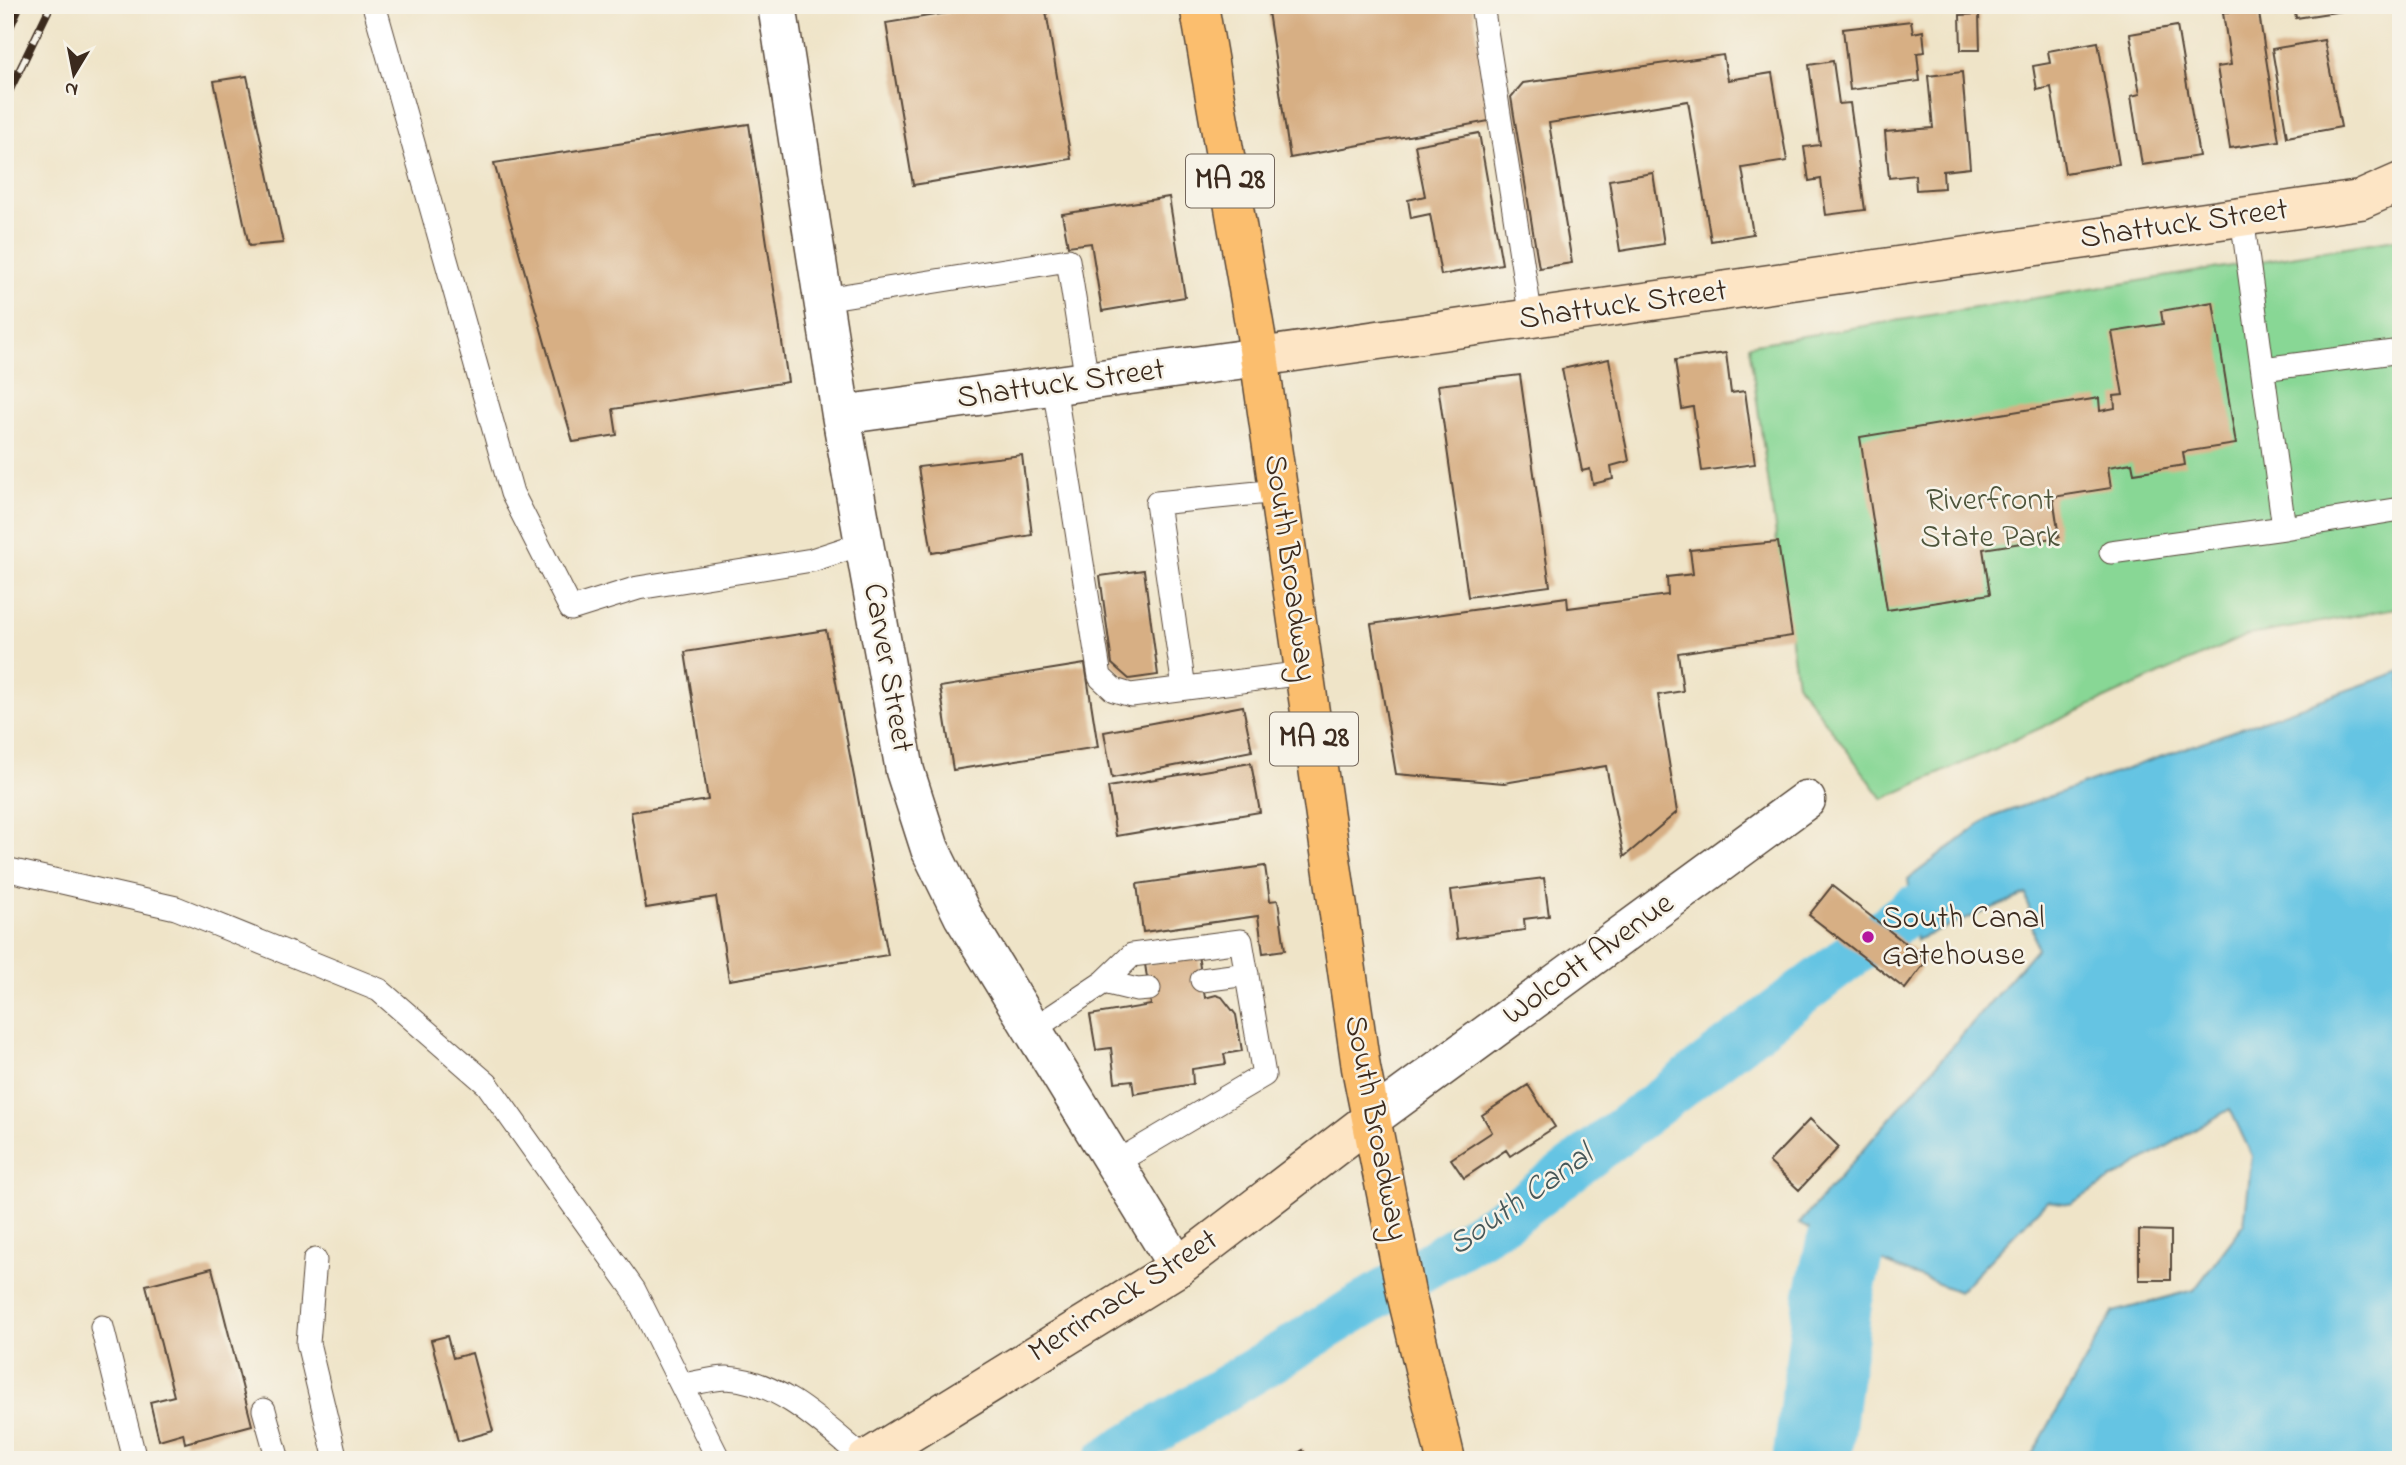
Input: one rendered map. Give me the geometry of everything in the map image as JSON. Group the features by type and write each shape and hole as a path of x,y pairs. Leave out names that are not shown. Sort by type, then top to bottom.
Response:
{"main road":[{"name":"South Broadway","path":"1199,5 1259,357 1361,1068 1384,1188 1446,1460"},
{"name":"Shattuck Street","path":"1259,357 2360,200 2401,182"},
{"name":"Merrimack Street","path":"866,1460 1178,1266 1371,1119"}],"street":[{"name":"Carver Street","path":"777,5 841,415 905,771 930,849 963,916 1178,1266"},
{"name":"Shattuck Street","path":"841,415 1259,357"},
{"name":"Wolcott Avenue","path":"1371,1119 1806,800"}],"lane":[{"path":"374,5 512,493 571,609 638,588 812,560 864,543"},
{"path":"1482,5 1531,319"},
{"path":"2242,217 2284,528"},
{"path":"824,299 1068,260 1071,383 1100,677 1114,690 1131,695 1304,673"},
{"path":"2263,369 2401,351"},
{"path":"1184,688 1157,503 1278,491"},
{"path":"2110,552 2401,509"},
{"path":"5,869 176,908 379,990 488,1084 634,1290 719,1460"},
{"path":"1032,1030 1104,982 1132,955 1241,941 1264,1075 1115,1163"},
{"path":"1202,980 1247,974"},
{"path":"1104,982 1138,990 1149,989"},
{"path":"315,1260 308,1343 336,1460"},
{"path":"102,1327 135,1460"},
{"path":"683,1385 727,1378 771,1390 813,1416 866,1460"},
{"path":"264,1410 278,1460"}],"green space":[{"name":"Riverfront State Park","path":"2401,238 2401,607 2245,636 1883,799 1797,683 1749,345"}],"water":[{"path":"2401,671 2401,1460 2029,1460 2113,1312 2194,1290 2244,1224 2252,1156 2230,1109 2070,1204 2047,1201 1959,1292 1845,1247 1799,1224 2037,948 2026,894 1916,940 1908,879 1989,818"}],"building":[{"path":"996,5 1045,5 1071,159 913,185 886,23"},
{"path":"1267,5 1473,5 1489,121 1290,158"},
{"path":"2294,5 2369,5 2369,7 2296,18"},
{"path":"2258,7 2279,141 2230,148 2217,67 2231,65 2223,13"},
{"path":"1979,14 1980,50 1961,50 1960,15"},
{"path":"1911,21 1913,33 1923,31 1925,52 1917,53 1920,81 1850,90 1843,29"},
{"path":"2177,26 2199,156 2142,165 2131,96 2140,94 2130,34"},
{"path":"2324,40 2341,127 2287,137 2272,49"},
{"path":"2098,42 2119,164 2065,173 2051,87 2037,90 2033,66 2050,63 2048,51"},
{"path":"1723,55 1728,80 1772,73 1787,161 1742,168 1753,234 1711,241 1688,101 1549,123 1572,263 1539,268 1511,97 1523,83"},
{"path":"1833,61 1839,104 1850,103 1865,210 1826,215 1821,179 1809,181 1804,147 1820,145 1809,65"},
{"path":"1962,72 1970,168 1943,171 1944,188 1916,190 1915,175 1889,178 1885,132 1933,128 1928,76"},
{"path":"247,76 283,243 249,246 214,81"},
{"path":"749,124 788,382 613,409 617,435 573,442 494,163"},
{"path":"1479,133 1502,264 1441,275 1430,214 1411,218 1408,200 1425,196 1415,145"},
{"path":"1653,173 1664,244 1620,251 1609,180"},
{"path":"1169,197 1185,297 1102,311 1091,243 1068,246 1062,214"},
{"path":"2213,302 2236,444 2183,452 2185,465 2134,473 2132,463 2108,467 2111,488 2053,497 2059,537 1983,549 1990,594 1887,610 1860,437 2099,398 2100,411 2115,408 2114,396 2123,395 2112,332 2163,324 2161,311"},
{"path":"1726,353 1731,393 1745,391 1755,464 1702,471 1693,407 1682,409 1675,360"},
{"path":"1609,359 1629,461 1611,466 1613,479 1593,484 1590,469 1582,471 1562,369"},
{"path":"1520,375 1550,586 1468,597 1438,385"},
{"path":"1022,455 1032,535 932,553 918,467"},
{"path":"1778,542 1792,636 1678,653 1683,691 1658,695 1677,812 1624,857 1606,766 1504,783 1396,774 1371,624 1567,597 1568,608 1668,595 1667,577 1693,574 1690,550"},
{"path":"1144,570 1158,675 1129,679 1112,664 1100,576"},
{"path":"826,630 888,955 729,980 716,897 646,908 631,812 708,800 685,652"},
{"path":"1085,664 1098,747 953,770 940,687"},
{"path":"1243,706 1252,751 1112,778 1104,732"},
{"path":"1251,763 1260,812 1116,836 1108,787"},
{"path":"1265,866 1270,901 1278,900 1285,950 1263,953 1258,916 1143,932 1137,884"},
{"path":"1544,878 1549,916 1524,919 1525,930 1457,939 1451,890"},
{"name":"South Canal Gatehouse","path":"1832,886 1927,960 1905,989 1809,915"},
{"path":"1198,955 1205,998 1216,995 1222,997 1236,1015 1242,1051 1224,1054 1226,1064 1192,1069 1193,1084 1134,1094 1132,1080 1115,1082 1111,1048 1096,1050 1090,1015 1151,1005 1145,964"},
{"path":"1528,1085 1555,1127 1510,1156 1506,1150 1464,1178 1451,1159 1492,1132 1482,1115"},
{"path":"1810,1119 1839,1147 1799,1190 1769,1162"},
{"path":"2139,1230 2171,1231 2171,1280 2139,1280"},
{"path":"212,1268 252,1425 185,1443 183,1433 159,1440 150,1402 174,1396 146,1285"},
{"path":"447,1336 453,1358 472,1353 493,1431 458,1441 431,1340"},
{"path":"1303,1450 1309,1460 1287,1460"}],"waterway":[{"name":"South Canal","path":"1107,1460 1511,1215 1912,909"},
{"path":"1812,1460 1833,1299 1845,1247"}],"railway":[{"path":"5,39 20,5"},
{"path":"5,100 51,5"}],"place":[{"name":"South Canal Gatehouse","path":"1868,937"}]}
